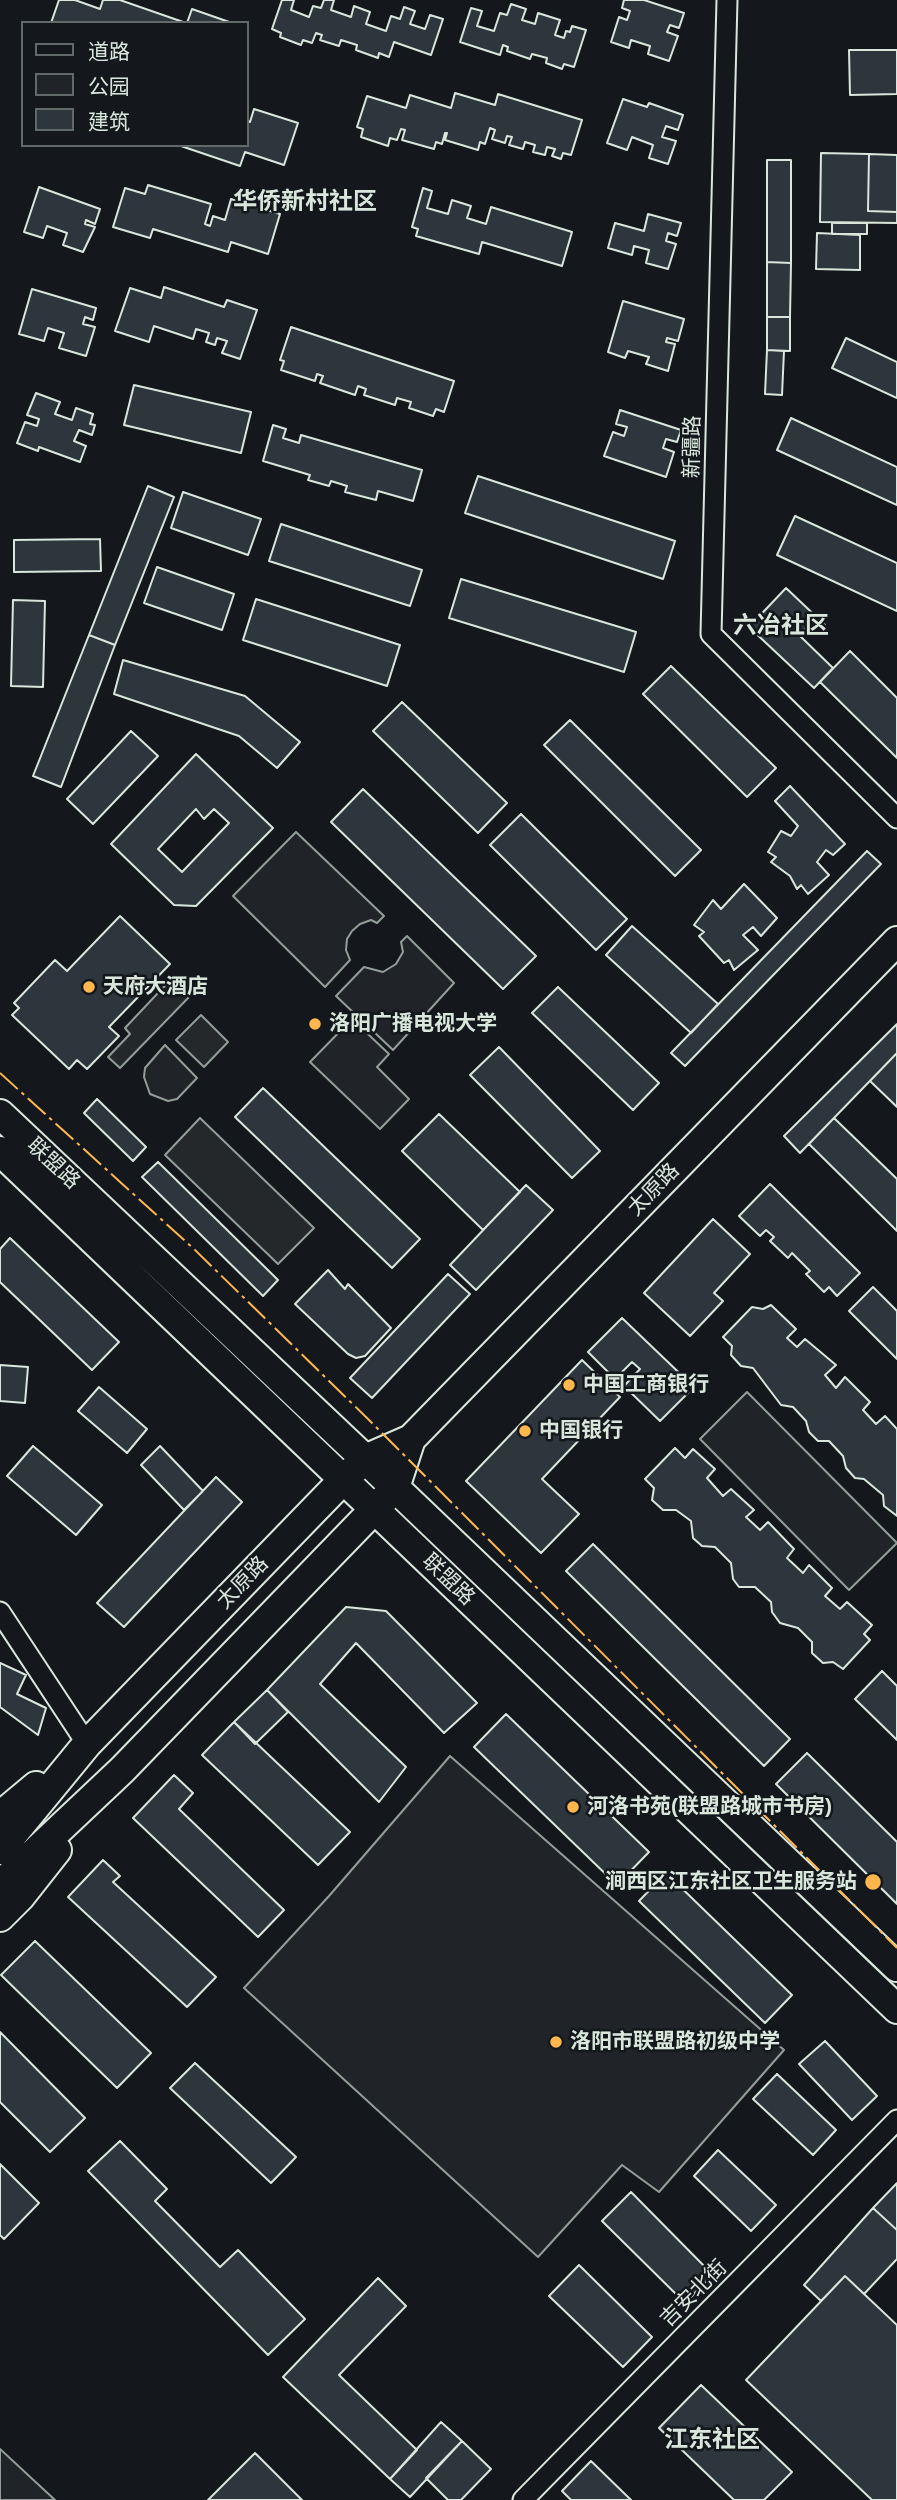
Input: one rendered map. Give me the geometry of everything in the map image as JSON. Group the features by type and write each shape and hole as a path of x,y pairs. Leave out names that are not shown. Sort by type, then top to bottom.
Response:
{"main road":[{"name":"太原路","path":"0,1850 87,1744 343,1480 365,1459 411,1439 897,941"},
{"name":"联盟路","path":"0,1114 897,1967"},
{"name":"联盟路","path":"0,1151 897,2009"},
{"name":"太原路","path":"0,1885 122,1770 396,1488 411,1439"},
{"name":"太原路","path":"0,1816 87,1744"},
{"name":"太原路","path":"0,1917 122,1770"}],"street":[{"name":"新疆路","path":"726,0 711,634 897,818"},
{"path":"0,1612 87,1744"},
{"name":"吉安北街","path":"523,2500 897,2120"}],"green space":[{"path":"296,832 384,916 377,923 371,920 352,931 347,939 346,950 350,960 325,987 233,896"},
{"path":"407,936 454,983 393,1050 336,996 364,967 383,972 396,964 403,952 401,942"},
{"path":"352,1019 389,1054 377,1067 409,1099 380,1129 310,1062"},
{"path":"165,1045 197,1078 177,1099 168,1101 150,1094 144,1077 145,1068"},
{"path":"747,1392 897,1543 849,1590 700,1439"},
{"path":"450,1756 784,2050 659,2192 622,2165 538,2257 244,1988 329,1896"},
{"path":"0,2449 55,2500 0,2500"}],"shaded area":[{"path":"174,976 192,994 120,1068 108,1057 130,1034 125,1028"},
{"path":"201,1015 228,1042 204,1067 176,1040"},
{"path":"200,1118 314,1228 278,1264 165,1155"}],"building":[{"path":"59,0 75,0 100,9 103,0 120,0 180,21 52,21"},
{"path":"282,0 294,0 291,10 309,17 313,6 321,8 324,0 334,0 331,10 351,17 354,6 370,12 366,24 386,31 391,16 400,19 404,7 415,11 410,24 425,29 430,15 443,19 431,55 394,42 389,57 379,53 378,58 356,50 357,45 341,40 339,46 320,40 322,35 316,33 312,43 303,40 301,45 280,37 281,33 272,29"},
{"path":"624,0 644,0 684,13 679,28 670,25 667,32 678,36 669,61 648,54 650,46 631,40 629,48 611,42 619,17 627,20 630,11 622,8"},
{"path":"511,4 526,9 522,20 535,24 538,13 560,20 555,35 564,38 566,31 570,32 572,26 586,30 574,67 564,64 562,69 546,63 547,58 532,54 530,59 507,51 508,47 503,45 500,55 460,42 471,8 482,11 477,26 494,31 500,13 507,15"},
{"path":"192,9 226,21 188,21"},
{"path":"849,50 897,50 897,94 850,95"},
{"path":"455,93 495,105 498,94 582,120 571,155 563,153 561,159 552,156 555,149 547,147 545,155 533,152 535,145 525,142 523,149 509,145 512,137 507,136 505,143 492,139 495,130 490,128 485,144 480,142 478,150 445,140 447,133 442,144 436,142 434,149 402,140 405,130 401,129 397,140 390,138 388,146 361,137 363,129 357,127 367,96 406,108 410,95 451,108"},
{"path":"623,99 647,107 649,103 683,115 678,130 666,126 662,137 676,141 668,164 649,158 653,145 632,137 627,150 607,143"},
{"path":"254,109 298,123 284,165 245,152 240,166 184,147 248,147 248,121"},
{"path":"821,153 869,154 868,211 897,212 897,223 820,222"},
{"path":"869,154 897,155 897,212 868,211"},
{"path":"767,160 791,160 791,263 767,262"},
{"path":"148,185 211,204 205,224 210,226 213,216 225,220 231,199 280,214 268,254 231,242 228,252 153,229 150,238 113,227 125,188 145,194"},
{"path":"39,187 100,209 95,224 86,220 85,224 95,227 83,252 63,245 67,233 47,226 43,238 24,232"},
{"path":"423,188 432,191 427,208 448,214 452,200 471,206 467,218 486,224 491,207 572,232 562,266 482,242 479,254 416,236 418,229 412,227"},
{"path":"648,214 681,223 677,236 668,233 666,241 676,244 668,269 646,263 649,250 634,246 632,255 608,248 615,223 644,231"},
{"path":"832,223 867,223 867,234 832,234"},
{"path":"817,233 860,235 860,270 816,269"},
{"path":"767,262 791,263 790,317 767,317"},
{"path":"164,287 224,307 227,300 257,310 240,359 222,353 227,341 217,338 215,345 206,342 209,333 196,329 193,339 154,326 149,342 115,331 130,288 161,298"},
{"path":"32,289 96,308 93,320 85,317 83,324 95,327 86,356 59,348 64,333 48,328 44,341 19,334"},
{"path":"623,301 684,319 678,341 667,338 666,342 675,344 668,371 646,364 649,357 628,351 625,358 608,352"},
{"path":"767,317 790,317 790,351 767,350"},
{"path":"291,327 454,381 444,412 436,409 433,416 409,408 411,402 397,398 395,405 364,395 366,389 358,386 355,395 320,383 323,376 317,374 315,381 281,370 284,361 280,360"},
{"path":"846,338 897,362 897,398 832,368"},
{"path":"767,350 784,351 782,395 765,394"},
{"path":"134,385 251,412 241,453 124,425"},
{"path":"36,393 60,402 55,414 72,420 76,408 93,414 90,424 95,425 92,435 79,430 74,441 86,446 80,462 39,447 38,451 17,443 25,422 37,426 39,419 27,415"},
{"path":"620,410 681,430 677,442 666,439 663,448 674,452 666,477 604,456 613,432 624,436 627,427 616,424"},
{"path":"791,418 897,467 897,505 777,450"},
{"path":"273,425 286,429 283,438 299,443 301,435 422,470 413,501 378,491 376,500 345,492 347,486 331,481 329,486 308,480 310,475 263,461"},
{"path":"478,476 675,541 663,579 465,513"},
{"path":"148,486 174,497 115,645 89,635"},
{"path":"183,492 261,519 248,555 171,528"},
{"path":"795,516 897,563 897,611 777,555"},
{"path":"281,524 422,570 410,606 269,561"},
{"path":"100,539 101,571 14,572 14,540"},
{"path":"157,567 234,594 222,630 144,603"},
{"path":"461,579 636,632 624,672 449,618"},
{"path":"786,588 825,625 814,636 806,628 799,635 833,668 814,688 749,627"},
{"path":"256,599 400,645 387,686 243,640"},
{"path":"13,600 45,601 43,687 11,686"},
{"path":"89,635 115,645 61,787 33,776"},
{"path":"850,651 897,698 897,758 820,682"},
{"path":"123,660 245,696 300,742 277,768 239,736 114,694"},
{"path":"671,666 776,768 747,797 643,694"},
{"path":"402,702 507,803 478,833 373,731"},
{"path":"570,720 701,850 675,876 544,745"},
{"path":"131,731 158,756 93,824 67,799"},
{"path":"196,754 273,828 196,906 174,905 111,844","holes":["196,809 204,819 214,809 229,823 182,872 158,849"]},
{"path":"790,786 845,844 833,855 826,850 817,862 829,875 808,894 801,885 797,889 790,876 771,862 776,857 768,852 781,831 791,836 798,826 775,801"},
{"path":"363,789 536,956 503,989 331,822"},
{"path":"521,814 627,919 596,950 490,845"},
{"path":"867,851 881,864 685,1066 671,1053"},
{"path":"744,884 777,918 761,936 753,927 743,935 758,950 734,970 729,960 724,963 699,936 704,932 694,925 713,900 721,909"},
{"name":"天府大酒店","path":"120,916 170,964 109,1027 119,1036 87,1069 77,1060 69,1069 12,1015 19,1008 14,1003 55,960 67,971"},
{"path":"632,926 718,1004 691,1033 606,955"},
{"path":"558,987 659,1083 633,1110 532,1013"},
{"path":"897,1024 897,1053 800,1153 784,1136"},
{"path":"499,1047 600,1151 572,1178 470,1075"},
{"path":"897,1053 897,1107 870,1081"},
{"path":"263,1088 420,1239 392,1268 235,1117"},
{"path":"97,1099 146,1147 133,1161 84,1113"},
{"path":"439,1114 520,1192 483,1230 402,1151"},
{"path":"834,1118 897,1179 897,1231 809,1144"},
{"path":"158,1162 278,1280 263,1296 142,1177"},
{"path":"770,1184 860,1273 837,1296 829,1287 824,1292 806,1274 810,1271 792,1253 788,1258 770,1241 774,1237 766,1230 760,1236 739,1216"},
{"path":"526,1185 553,1210 476,1290 450,1265"},
{"path":"713,1219 750,1254 714,1293 723,1301 690,1336 644,1293"},
{"path":"10,1238 119,1342 92,1370 0,1282 0,1249"},
{"path":"328,1270 345,1289 348,1284 391,1328 365,1356 356,1358 348,1354 295,1304"},
{"path":"448,1274 470,1294 372,1398 350,1378"},
{"path":"873,1287 897,1311 897,1359 849,1311"},
{"path":"771,1305 796,1329 787,1338 797,1347 805,1339 836,1365 825,1375 836,1388 845,1377 870,1402 863,1410 876,1424 885,1416 897,1429 897,1516 884,1506 883,1495 864,1479 855,1478 846,1468 843,1456 829,1441 818,1441 809,1432 806,1421 793,1407 781,1405 753,1368 741,1366 731,1355 732,1346 723,1337 752,1307 763,1309"},
{"path":"622,1318 694,1387 660,1421 624,1386 640,1369 632,1362 615,1379 588,1352"},
{"path":"582,1360 620,1397 542,1479 579,1514 541,1553 466,1481"},
{"path":"0,1365 28,1367 25,1403 0,1401"},
{"path":"99,1387 147,1429 127,1453 78,1411"},
{"path":"33,1446 102,1505 76,1535 7,1476"},
{"path":"160,1446 203,1491 184,1510 141,1465"},
{"path":"675,1448 685,1458 693,1449 715,1469 707,1478 723,1496 731,1489 754,1510 746,1517 760,1530 768,1522 794,1549 787,1558 803,1573 809,1565 832,1588 825,1596 840,1609 847,1602 872,1625 864,1634 870,1640 843,1669 833,1662 823,1663 812,1653 812,1642 798,1628 780,1623 772,1612 771,1602 755,1587 739,1587 733,1579 731,1563 715,1547 702,1546 693,1538 691,1521 676,1510 663,1510 652,1500 654,1488 645,1479"},
{"path":"216,1477 242,1502 124,1627 97,1603"},
{"path":"593,1544 790,1739 764,1766 566,1571"},
{"path":"346,1607 386,1611 477,1703 444,1733 356,1643 320,1684 406,1767 379,1802 267,1690"},
{"path":"0,1663 26,1675 17,1694 46,1708 38,1735 0,1707"},
{"path":"882,1671 897,1686 897,1740 855,1699"},
{"path":"267,1690 288,1712 255,1744 234,1722"},
{"path":"506,1714 649,1852 617,1885 474,1747"},
{"path":"234,1722 350,1832 318,1865 202,1755"},
{"path":"807,1753 897,1842 897,1904 776,1784"},
{"path":"174,1775 193,1793 179,1809 284,1910 258,1937 133,1818"},
{"path":"103,1860 120,1876 113,1882 216,1977 187,2007 68,1897"},
{"path":"666,1873 792,1995 765,2023 639,1901"},
{"path":"35,1941 151,2053 117,2088 1,1975"},
{"path":"0,2032 85,2118 50,2152 0,2102"},
{"path":"825,2041 877,2096 852,2120 799,2064"},
{"path":"195,2063 296,2157 271,2183 170,2088"},
{"path":"777,2074 836,2130 813,2155 753,2099"},
{"path":"120,2141 167,2189 155,2201 220,2267 238,2250 305,2319 268,2355 88,2171"},
{"path":"718,2150 776,2205 751,2231 694,2176"},
{"path":"0,2164 39,2203 4,2239 0,2235"},
{"path":"897,2183 897,2230 873,2208"},
{"path":"631,2192 713,2275 685,2303 602,2221"},
{"path":"873,2208 897,2230 897,2259 864,2294 845,2276 821,2301 804,2285"},
{"path":"579,2265 652,2337 623,2367 549,2296"},
{"path":"845,2276 897,2325 897,2500 872,2500 746,2380"},
{"path":"378,2278 406,2306 339,2375 417,2450 390,2479 283,2377"},
{"path":"701,2385 792,2472 764,2500 734,2500 659,2428"},
{"path":"441,2422 462,2441 410,2497 390,2479"},
{"path":"462,2441 491,2469 461,2500 448,2500 426,2478"},
{"path":"255,2453 302,2500 208,2500"},
{"path":"591,2461 631,2500 571,2500 562,2491"}],"power":[{"path":"0,1073 194,1249 368,1419 897,1948"}],"place":[{"name":"天府大酒店","path":"89,987"},
{"name":"洛阳广播电视大学","path":"315,1024"},
{"name":"中国工商银行","path":"569,1385"},
{"name":"中国银行","path":"525,1431"},
{"name":"河洛书苑(联盟路城市书房)","path":"573,1807"},
{"name":"涧西区江东社区卫生服务站","path":"873,1882"},
{"name":"洛阳市联盟路初级中学","path":"556,2042"}],"district":[{"name":"华侨新村社区","path":"305,202"},
{"name":"六冶社区","path":"781,626"},
{"name":"江东社区","path":"712,2440"}]}
